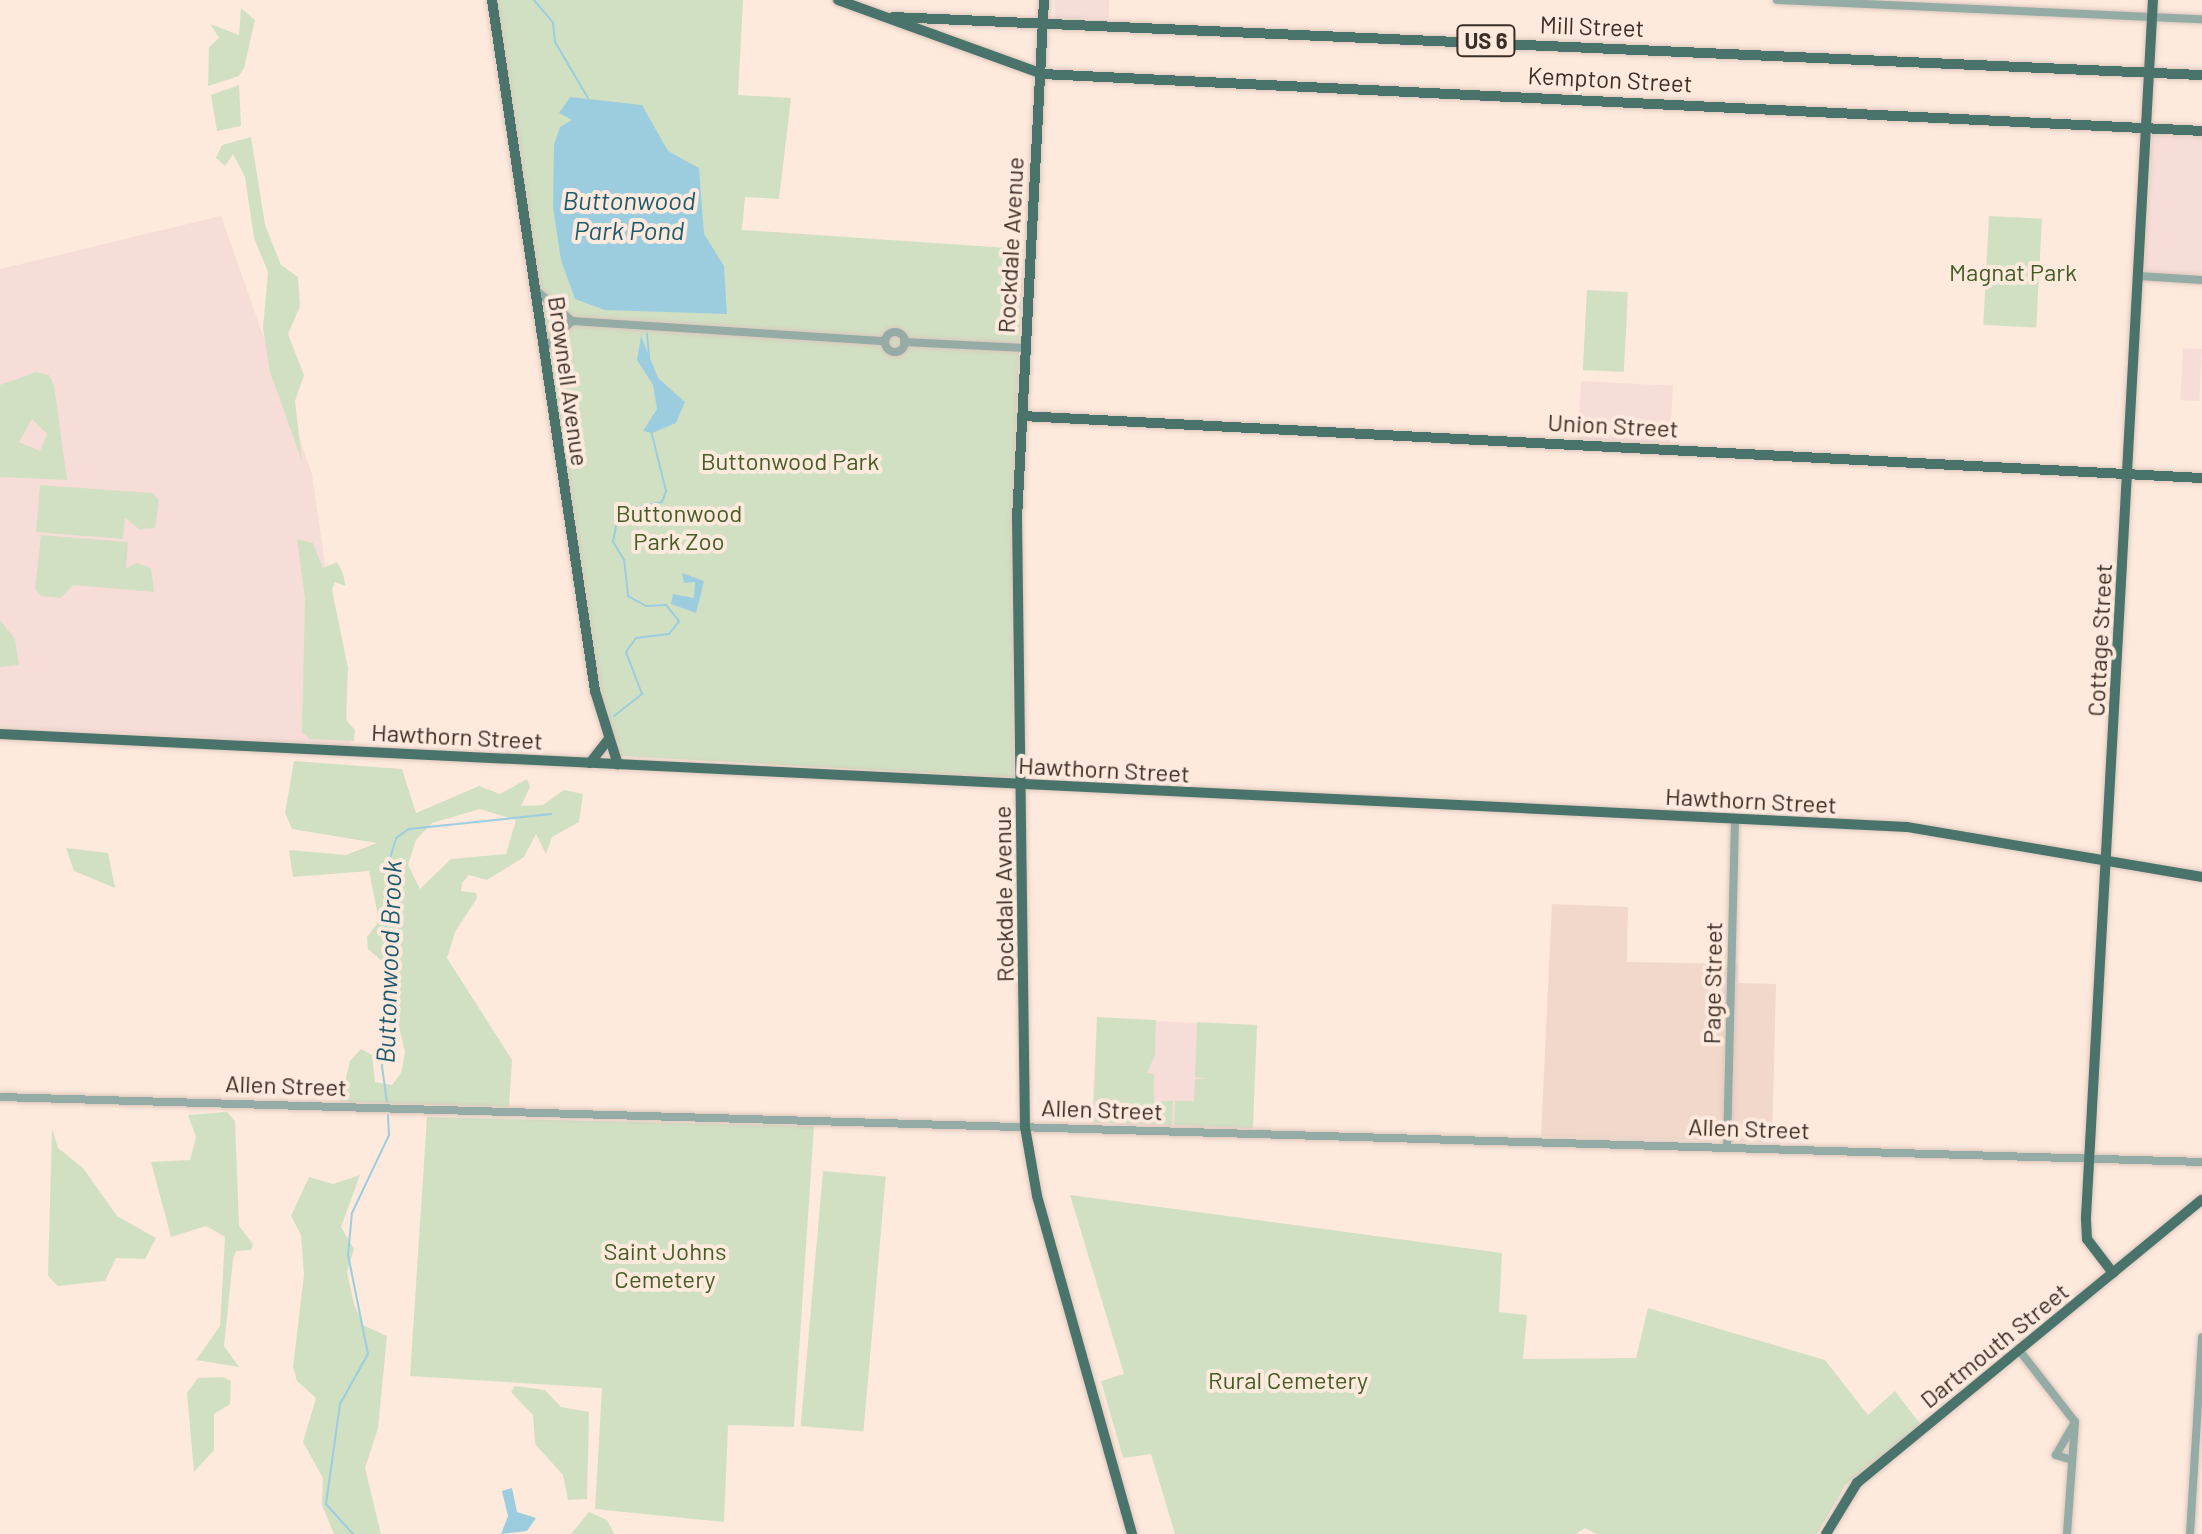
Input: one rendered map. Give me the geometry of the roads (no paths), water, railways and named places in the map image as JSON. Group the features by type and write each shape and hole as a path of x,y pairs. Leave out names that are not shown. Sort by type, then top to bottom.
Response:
{"main road":[{"name":"Brownell Avenue","path":"492,0 595,691 618,765"},
{"name":"Kempton Street","path":"838,0 1042,74 2202,131"},
{"name":"Rockdale Avenue","path":"1044,0 1016,532 1025,1127 1037,1196 1132,1534"},
{"name":"Cottage Street","path":"2113,1273 2087,1239 2088,1158 2153,0"},
{"name":"Mill Street","path":"884,17 2202,75"},
{"name":"Union Street","path":"1022,416 2202,478"},
{"name":"Hawthorn Street","path":"0,734 1907,827 2202,877"},
{"path":"590,763 608,740"},
{"name":"Dartmouth Street","path":"1826,1534 1857,1483 2202,1200"}],"street":[{"path":"1777,0 2202,19"},
{"path":"2139,276 2202,280"},
{"path":"535,289 553,311 572,321 885,341 896,332 904,342 1025,348"},
{"path":"544,349 572,321"},
{"name":"Page Street","path":"1727,1147 1735,819"},
{"name":"Allen Street","path":"0,1097 2202,1162"},
{"path":"2190,1534 2202,1337"},
{"path":"2019,1350 2075,1422 2067,1534"},
{"path":"2072,1460 2056,1455 2075,1422"}],"water":[{"name":"Buttonwood Park Pond","path":"570,97 642,105 668,151 699,168 704,234 724,266 727,314 605,310 575,299 561,260 553,207 554,144 560,127 572,120 559,113"},
{"path":"641,336 658,378 685,402 676,423 652,433 643,431 657,409 653,385 637,360"},
{"path":"682,573 704,581 696,613 671,604 673,594 694,598 695,582 684,583"},
{"path":"512,1488 517,1512 536,1518 527,1531 501,1534 508,1516 502,1491"}],"waterway":[{"name":"Buttonwood Brook","path":"534,0 553,23 555,42 588,98"},
{"name":"Buttonwood Brook","path":"647,334 649,357"},
{"name":"Buttonwood Brook","path":"614,716 642,694 626,652 636,638 669,634 679,621 666,605 646,606 628,596 624,560 613,542 619,511 662,502 666,491 651,431"},
{"name":"Buttonwood Brook","path":"387,1102 382,1067 388,865 396,838 409,829 551,814"},
{"name":"Buttonwood Brook","path":"353,1534 326,1504 340,1404 368,1354 348,1255 352,1213 389,1135 388,1115"}],"park label":[{"name":"Magnat Park","path":"2013,272"},
{"name":"Buttonwood Park","path":"790,461"},
{"name":"Buttonwood Park Zoo","path":"679,527"},
{"name":"Saint Johns Cemetery","path":"665,1265"},
{"name":"Rural Cemetery","path":"1288,1380"}]}
